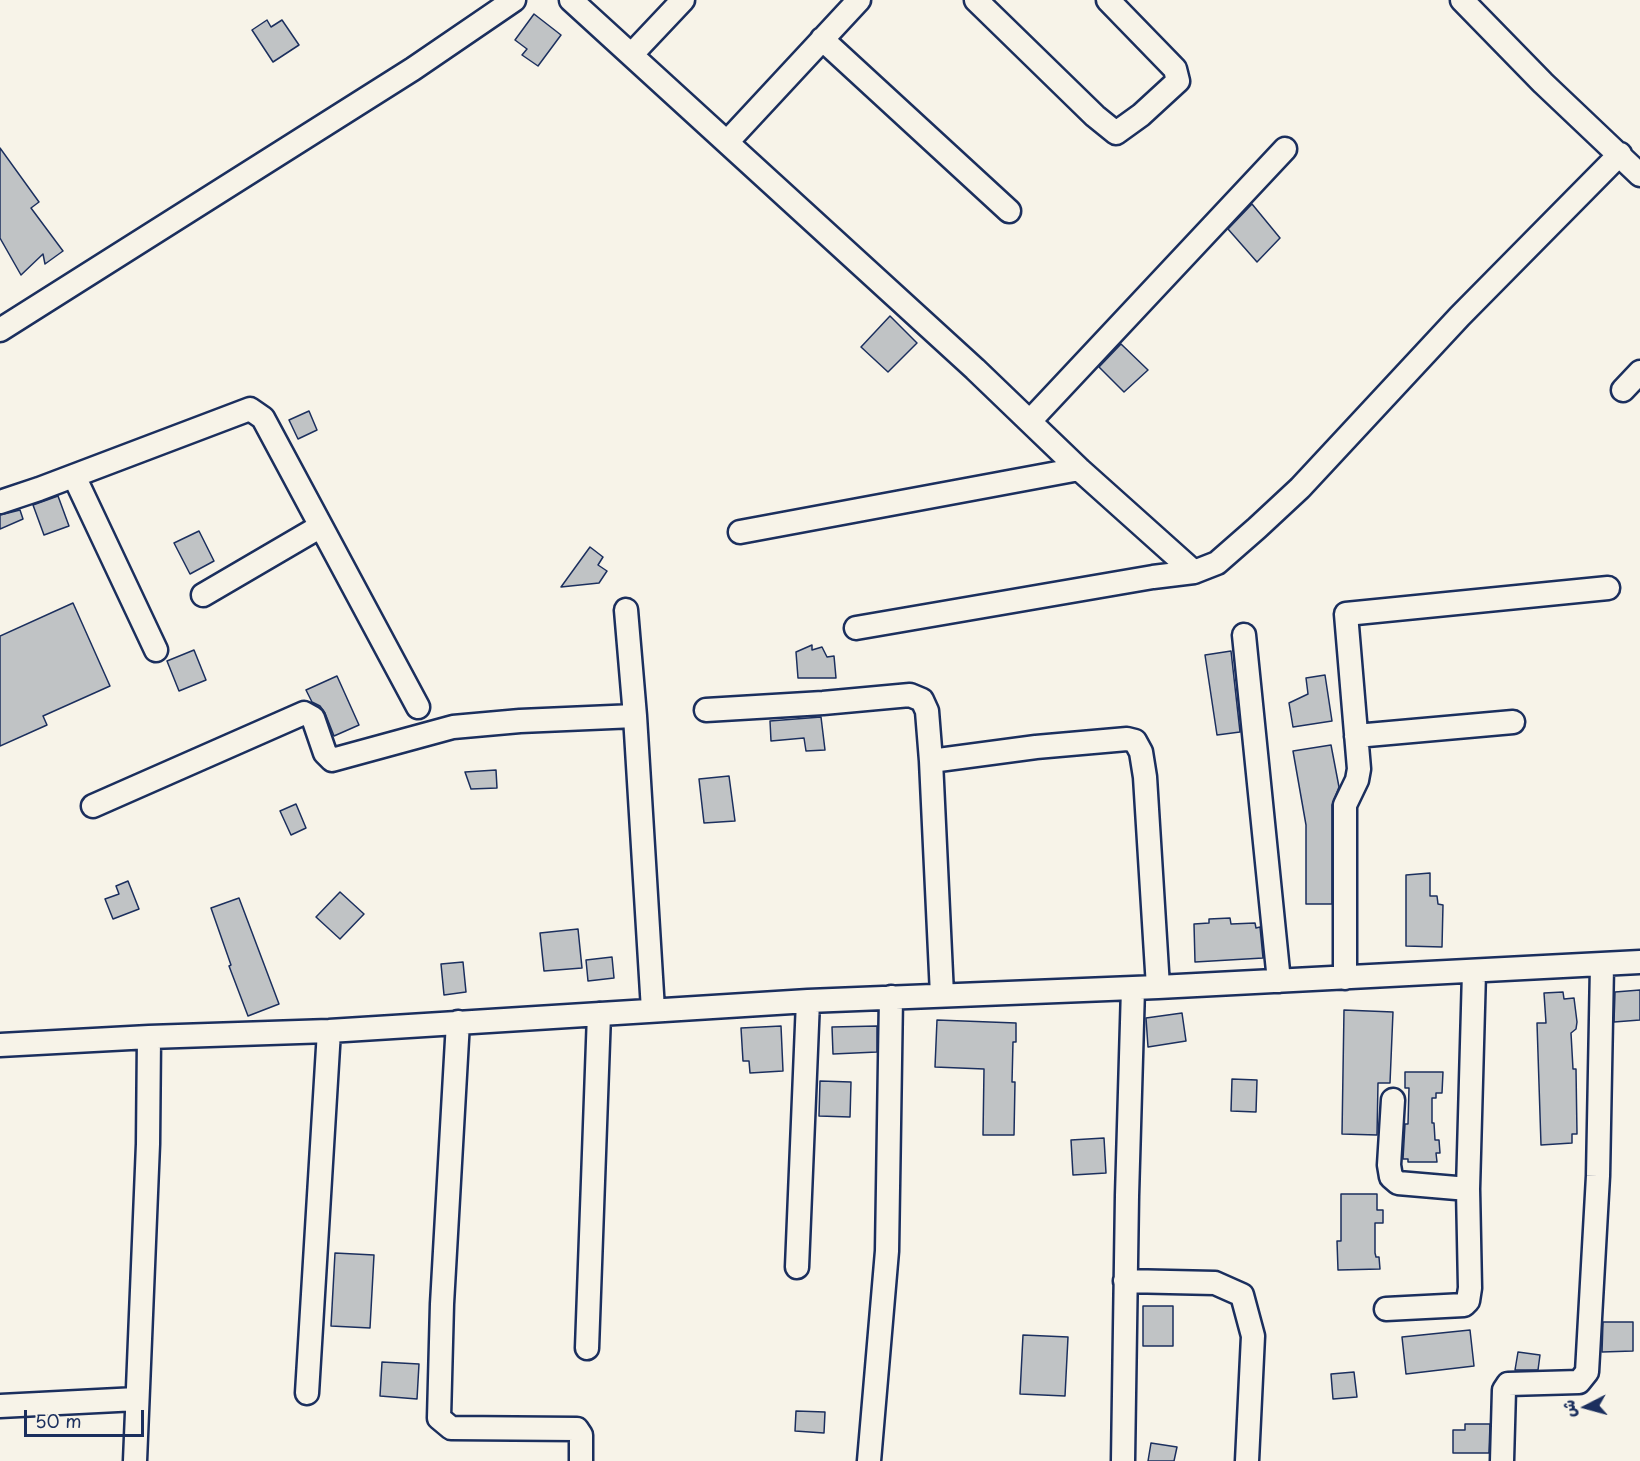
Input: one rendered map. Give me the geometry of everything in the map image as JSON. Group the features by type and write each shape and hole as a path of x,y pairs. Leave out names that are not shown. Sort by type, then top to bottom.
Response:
{"street":[{"path":"0,330 413,69 514,0"},
{"path":"572,0 967,361 1079,469 1194,572"},
{"path":"632,54 683,0"},
{"path":"728,141 859,0"},
{"path":"976,0 1095,116 1116,133 1141,115 1171,88 1178,81 1178,76 1175,69 1108,0"},
{"path":"1462,0 1543,83 1640,175"},
{"path":"822,39 1009,211"},
{"path":"1030,421 1285,149"},
{"path":"856,628 1194,572 1217,563 1300,488 1460,316 1620,154"},
{"path":"1623,390 1640,372"},
{"path":"0,502 250,409 263,418 418,707"},
{"path":"740,532 1079,469"},
{"path":"74,476 156,650"},
{"path":"203,595 321,526"},
{"path":"1345,978 1345,805 1357,780 1359,769 1346,614 1608,588"},
{"path":"626,610 635,716 653,1010"},
{"path":"1244,635 1279,981"},
{"path":"706,710 910,695 922,700 927,711 931,761 942,995"},
{"path":"93,806 304,713 313,718 326,753 332,760 453,727 520,721 635,716"},
{"path":"1356,736 1514,722"},
{"path":"931,761 1036,747 1127,739 1135,741 1141,752 1145,777 1158,987"},
{"path":"0,1045 329,1031 808,1001 1158,987 1602,966 1640,962"},
{"path":"1502,1461 1504,1390 1508,1384 1579,1382 1587,1372 1598,1176 1602,966"},
{"path":"1386,1309 1464,1305 1468,1301 1470,1288 1468,1189 1474,972"},
{"path":"1123,1461 1125,1281 1133,988"},
{"path":"869,1461 887,1251 891,997"},
{"path":"797,1267 808,1001"},
{"path":"587,1348 599,1014"},
{"path":"458,1022 442,1304 439,1418 451,1428 568,1428 577,1430 581,1435 581,1461"},
{"path":"307,1393 329,1031"},
{"path":"135,1461 148,1144 149,1037"},
{"path":"1394,1100 1389,1165 1391,1177 1398,1183 1468,1189"},
{"path":"1125,1281 1215,1283 1242,1295 1254,1336 1247,1461"},
{"path":"0,1406 137,1399"}],"building":[{"path":"534,14 561,35 538,66 522,55 527,49 515,40"},
{"path":"267,20 271,27 282,20 299,45 273,62 252,30"},
{"path":"0,148 39,202 31,208 63,251 45,264 43,254 21,275 0,238"},
{"path":"1252,204 1280,238 1257,262 1228,229"},
{"path":"890,316 917,343 888,372 861,347"},
{"path":"1121,344 1148,370 1124,392 1099,367"},
{"path":"309,411 317,430 298,439 289,420"},
{"path":"58,496 69,526 44,535 33,505"},
{"path":"20,510 23,519 0,529 0,515"},
{"path":"199,531 214,561 190,574 174,543"},
{"path":"590,547 603,557 598,565 607,571 599,583 561,587"},
{"path":"73,603 110,686 43,716 47,725 0,746 0,636"},
{"path":"812,645 812,650 822,647 827,657 834,656 836,678 798,678 796,652"},
{"path":"194,650 206,680 179,691 167,661"},
{"path":"1231,651 1240,732 1217,735 1205,655"},
{"path":"1325,675 1332,721 1293,727 1289,703 1308,694 1306,678"},
{"path":"337,676 359,725 334,736 325,713 320,706 312,702 306,690"},
{"path":"821,717 825,750 806,751 804,738 771,741 770,721"},
{"path":"1331,745 1339,787 1332,805 1332,904 1306,904 1306,825 1293,751"},
{"path":"496,770 497,788 471,789 465,772"},
{"path":"729,776 735,821 704,823 699,779"},
{"path":"296,804 306,828 291,835 280,811"},
{"path":"1430,873 1430,896 1437,896 1438,904 1443,905 1442,947 1406,946 1406,875"},
{"path":"128,881 139,909 113,919 105,899 119,894 116,886"},
{"path":"340,892 364,914 340,939 316,917"},
{"path":"239,898 279,1004 248,1016 211,908"},
{"path":"1230,918 1231,924 1255,923 1256,928 1260,927 1263,958 1195,962 1194,924 1209,923 1209,919"},
{"path":"578,929 582,968 544,971 540,933"},
{"path":"612,957 614,978 588,981 586,960"},
{"path":"463,962 466,992 444,995 441,964"},
{"path":"1640,990 1640,1020 1614,1022 1615,992"},
{"path":"1563,992 1564,999 1574,998 1577,1022 1576,1029 1571,1033 1573,1069 1576,1069 1577,1134 1572,1134 1572,1143 1541,1145 1537,1023 1546,1023 1544,993"},
{"path":"1344,1010 1393,1012 1390,1083 1378,1083 1377,1135 1342,1134"},
{"path":"1182,1013 1186,1041 1148,1047 1146,1018"},
{"path":"937,1020 1016,1023 1012,1082 1015,1082 1014,1135 983,1135 984,1069 935,1067"},
{"path":"781,1026 783,1071 750,1073 749,1061 743,1061 741,1028"},
{"path":"877,1026 877,1052 833,1054 832,1027"},
{"path":"1405,1072 1443,1072 1442,1093 1436,1093 1436,1098 1432,1098 1432,1123 1434,1123 1435,1140 1439,1140 1440,1153 1436,1153 1437,1162 1408,1162 1408,1159 1403,1159 1405,1124 1408,1124 1409,1088 1405,1088"},
{"path":"1232,1079 1257,1080 1256,1112 1231,1111"},
{"path":"820,1081 851,1082 850,1117 819,1116"},
{"path":"1104,1138 1106,1173 1073,1175 1071,1140"},
{"path":"1341,1194 1377,1194 1377,1210 1383,1210 1383,1223 1375,1223 1375,1253 1376,1257 1379,1257 1380,1269 1338,1270 1337,1241 1341,1241"},
{"path":"335,1253 374,1255 370,1328 331,1326"},
{"path":"1143,1306 1173,1306 1173,1346 1143,1346"},
{"path":"1603,1322 1633,1322 1633,1351 1602,1352"},
{"path":"1470,1330 1474,1366 1406,1374 1402,1337"},
{"path":"1023,1335 1068,1337 1065,1396 1020,1394"},
{"path":"1518,1352 1540,1355 1538,1370 1515,1370"},
{"path":"382,1362 419,1364 417,1399 380,1396"},
{"path":"1354,1372 1357,1397 1333,1399 1331,1374"},
{"path":"796,1411 825,1412 824,1433 795,1431"},
{"path":"1465,1424 1490,1424 1489,1453 1453,1453 1453,1430 1465,1430"},
{"path":"1151,1443 1177,1447 1174,1461 1148,1461"}]}
